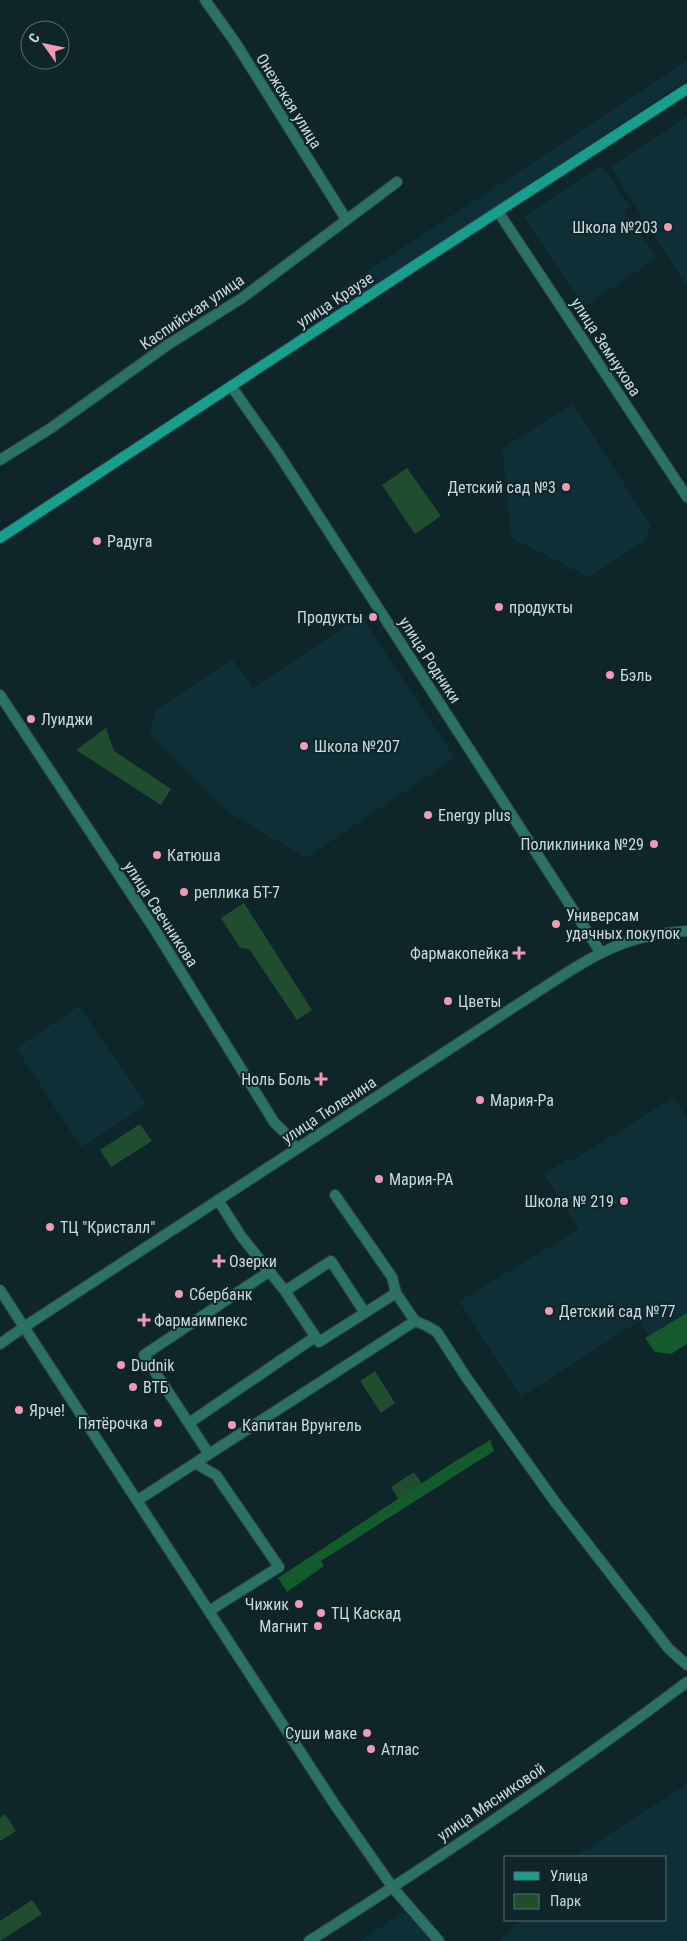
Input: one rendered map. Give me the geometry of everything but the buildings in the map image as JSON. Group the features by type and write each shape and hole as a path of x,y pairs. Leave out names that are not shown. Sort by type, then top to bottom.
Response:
{"main road":[{"name":"улица Краузе","path":"0,538 687,90"}],"street":[{"name":"Онежская улица","path":"205,0 235,42 346,219"},
{"name":"Каспийская улица","path":"0,460 51,428 169,344 242,298 397,182"},
{"name":"улица Земнухова","path":"499,213 687,497"},
{"name":"улица Родники","path":"231,386 278,453 602,953"},
{"name":"улица Свечникова","path":"0,695 152,925 274,1122 287,1135 296,1149"},
{"name":"улица Тюленина","path":"0,1344 24,1326 520,1003 602,953 620,944 658,933 687,931"},
{"path":"336,1195 392,1277 396,1293 415,1321 437,1332 485,1406 565,1515 669,1649 687,1665"},
{"path":"218,1200 241,1236 285,1290 319,1342 396,1293"},
{"path":"285,1290 331,1261 365,1313"},
{"path":"209,1454 144,1355 270,1271"},
{"path":"0,1290 335,1804 393,1888 439,1941"},
{"path":"138,1500 415,1321"},
{"path":"189,1423 316,1337"},
{"path":"200,1466 216,1475 278,1567 209,1611"},
{"name":"улица Мясниковой","path":"309,1941 393,1888 623,1730 687,1682"}],"shaded area":[{"path":"687,61 687,80 343,308 334,293"},
{"name":"Школа №203","path":"687,117 687,286 610,167"},
{"path":"602,165 630,207 625,211 657,258 584,307 524,217"},
{"name":"Детский сад №3","path":"573,404 651,526 644,541 588,577 511,538 502,448"},
{"name":"Школа №207","path":"361,616 455,758 306,858 229,813 150,734 156,710 232,659 253,688"},
{"path":"79,1006 147,1105 81,1147 16,1048"},
{"path":"674,1097 687,1118 687,1313 649,1336 639,1321 521,1397 459,1301 579,1229 544,1174 569,1159 571,1161"},
{"path":"687,1784 687,1941 499,1941 520,1921 667,1921 667,1856 576,1856"},
{"path":"403,1912 416,1922 432,1941 360,1941"}],"green space":[{"path":"407,468 441,516 415,534 382,485"},
{"path":"106,728 114,751 171,789 161,805 76,750"},
{"path":"244,903 312,1010 297,1020 249,949 240,948 221,918"},
{"path":"140,1124 152,1141 111,1167 100,1150"},
{"path":"687,1313 687,1344 671,1354 655,1352 645,1338"},
{"path":"375,1371 395,1403 381,1413 360,1381"},
{"path":"490,1440 494,1451 321,1561 324,1566 287,1592 278,1578"},
{"path":"414,1472 422,1484 398,1499 391,1487"},
{"path":"5,1814 16,1831 0,1841 0,1818"},
{"path":"32,1900 42,1914 0,1941 0,1921"}],"place":[{"name":"Школа №203","path":"668,227"},
{"name":"Детский сад №3","path":"566,487"},
{"name":"Радуга","path":"97,541"},
{"name":"продукты","path":"499,607"},
{"name":"Продукты","path":"373,617"},
{"name":"Бэль","path":"610,675"},
{"name":"Луиджи","path":"31,719"},
{"name":"Школа №207","path":"304,746"},
{"name":"Energy plus","path":"428,815"},
{"name":"Поликлиника №29","path":"654,844"},
{"name":"Катюша","path":"157,855"},
{"name":"реплика БТ-7","path":"184,892"},
{"name":"Универсам удачных покупок","path":"556,924"},
{"name":"Фармакопейка","path":"519,953"},
{"name":"Цветы","path":"448,1001"},
{"name":"Ноль Боль","path":"321,1079"},
{"name":"Мария-Ра","path":"480,1100"},
{"name":"Мария-РА","path":"379,1179"},
{"name":"Школа № 219","path":"624,1201"},
{"name":"ТЦ \"Кристалл\"","path":"50,1227"},
{"name":"Озерки","path":"219,1261"},
{"name":"Сбербанк","path":"179,1294"},
{"name":"Детский сад №77","path":"549,1311"},
{"name":"Фармаимпекс","path":"144,1320"},
{"name":"Dudnik","path":"121,1365"},
{"name":"ВТБ","path":"133,1387"},
{"name":"Ярче!","path":"19,1410"},
{"name":"Пятёрочка","path":"158,1423"},
{"name":"Капитан Врунгель","path":"232,1425"},
{"name":"Чижик","path":"299,1604"},
{"name":"ТЦ Каскад","path":"321,1613"},
{"name":"Магнит","path":"318,1626"},
{"name":"Суши маке","path":"367,1733"},
{"name":"Атлас","path":"371,1749"}]}
